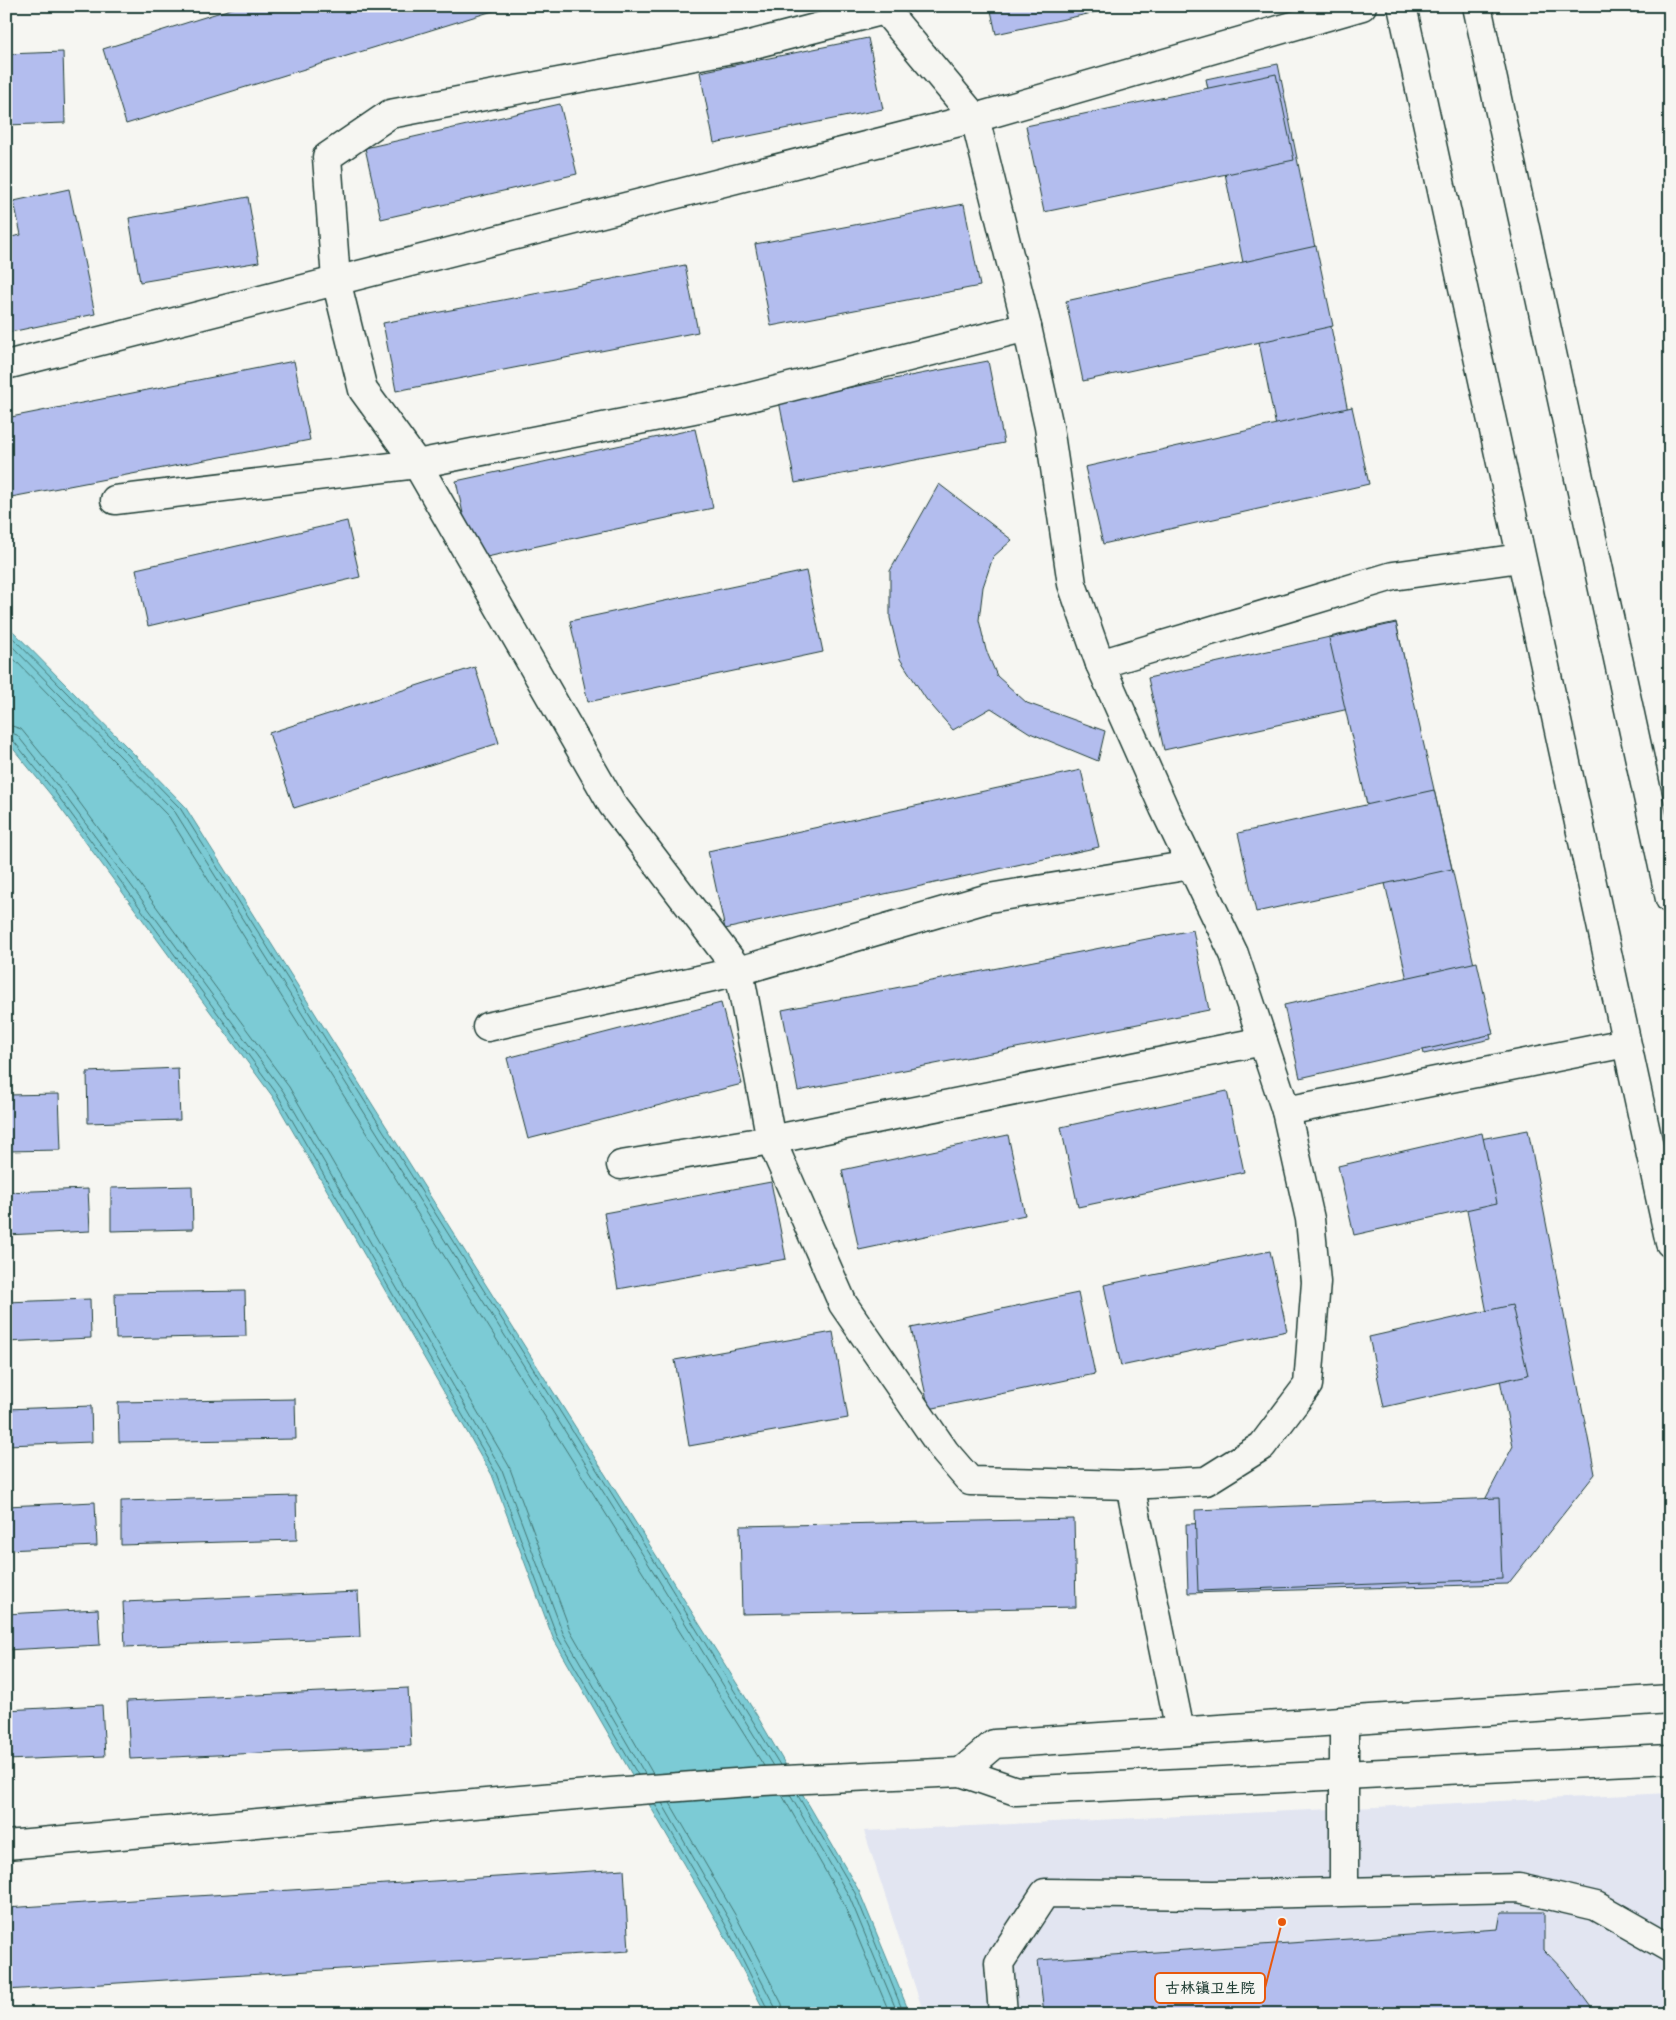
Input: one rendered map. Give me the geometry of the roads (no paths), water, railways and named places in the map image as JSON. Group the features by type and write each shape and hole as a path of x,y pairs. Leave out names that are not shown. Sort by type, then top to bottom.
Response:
{"street":[{"path":"6,365 975,118 1362,6"},
{"path":"1402,6 1520,558 1670,1243"},
{"path":"1477,6 1670,899"},
{"path":"885,10 975,118 1027,327 1049,427 1072,584 1100,664 1234,954 1286,1111 1310,1219 1316,1282 1308,1385 1262,1446 1206,1481 1130,1485 970,1481 945,1452 843,1304 771,1140 739,971 612,804 417,464 362,390 336,280 327,157 390,114 742,47 885,10"},
{"path":"115,500 417,464 734,401 1027,327"},
{"path":"1100,664 1393,576 1520,558"},
{"path":"488,1027 739,971 989,898 1192,865"},
{"path":"621,1165 771,1140 1263,1041"},
{"path":"1286,1111 1626,1043"},
{"path":"1130,1485 1180,1731"},
{"path":"961,1772 994,1744 1670,1699"},
{"path":"1344,1722 1344,1891"},
{"path":"6,1845 611,1792 762,1781 961,1772 1016,1791 1670,1759"},
{"path":"1003,2014 999,1963 1045,1893 1213,1896 1344,1891 1519,1888 1596,1906 1670,1948"}],"water":[{"path":"6,624 184,805 756,1714 859,1891 910,2014 766,2014 720,1927 553,1638 492,1475 273,1097 51,795 6,740"}],"place":[{"name":"古林镇卫生院","path":"1282,1922"}]}
